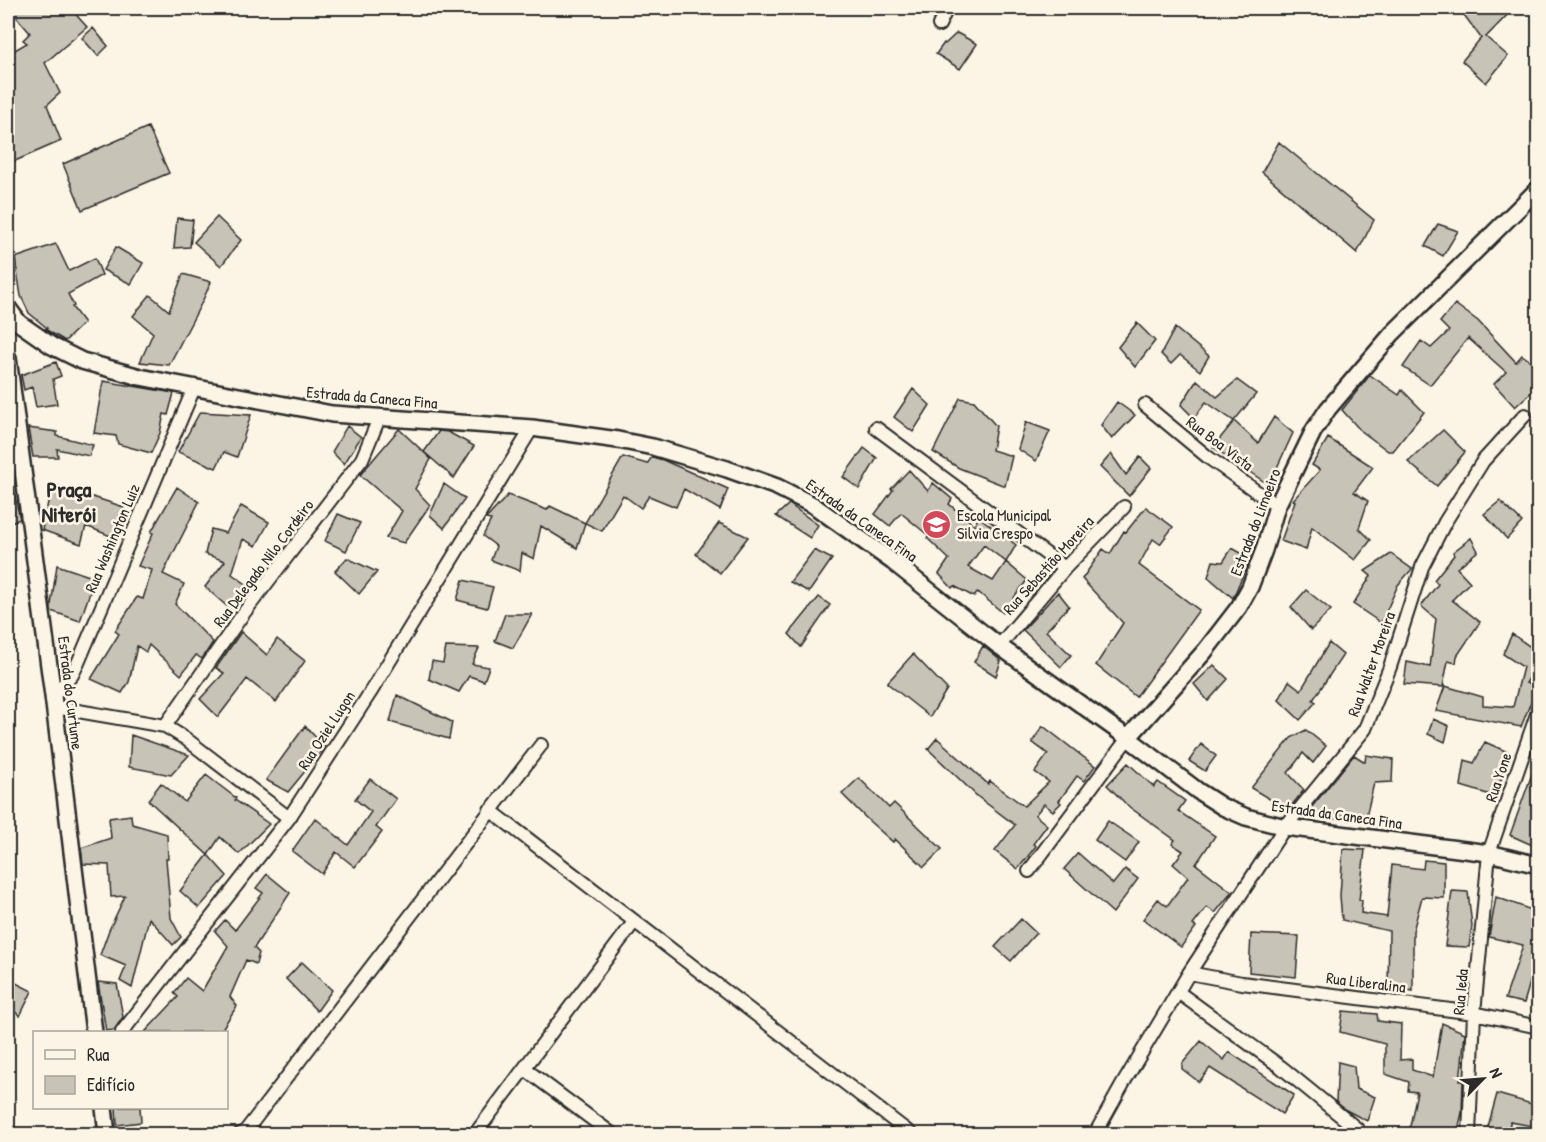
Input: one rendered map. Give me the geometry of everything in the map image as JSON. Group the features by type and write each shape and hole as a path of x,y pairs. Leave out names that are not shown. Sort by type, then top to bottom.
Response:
{"street":[{"path":"939,25 947,8"},
{"name":"Estrada do Limoeiro","path":"1128,738 1205,651 1239,606 1250,587 1277,506 1314,430 1349,382 1392,334 1539,189"},
{"name":"Estrada da Caneca Fina","path":"8,308 13,325 52,346 82,361 140,377 332,414 531,428 618,440 653,447 727,469 797,496 813,505 893,562 999,646 1223,807 1246,817 1285,827 1490,853 1539,865"},
{"name":"Estrada do Curtume","path":"8,358 10,393 54,701 94,1031"},
{"name":"Rua Washington Luiz","path":"54,701 78,663 194,388"},
{"name":"Rua Boa Vista","path":"1145,405 1209,458 1277,506"},
{"name":"Rua Walter Moreira","path":"1095,1134 1189,974 1285,827 1365,729 1390,667 1422,567 1445,522 1483,461 1525,415"},
{"name":"Rua Delegado Nilo Cordeiro","path":"165,726 243,614 362,459 380,416"},
{"name":"Rua Oziel Lugon","path":"123,1031 289,818 370,693 531,428"},
{"path":"876,428 1065,568"},
{"name":"Rua Sebastião Moreira","path":"999,646 1065,568 1124,507"},
{"path":"54,701 165,726 186,739 289,818"},
{"name":"Rua Yone","path":"1490,853 1539,711"},
{"path":"1029,871 1128,738"},
{"path":"243,1134 541,745"},
{"path":"490,810 911,1134"},
{"name":"Rua Ieda","path":"1469,1134 1474,1013 1490,853"},
{"path":"475,1134 634,922"},
{"name":"Rua Liberalina","path":"1189,974 1474,1013 1539,1028"},
{"path":"1178,992 1322,1098 1357,1129 1357,1134"},
{"path":"525,1069 612,1134"},
{"path":"104,1109 107,1134"}],"building":[{"path":"9,8 70,8 87,27 45,63 60,93 47,105 61,141 8,164 8,54 27,43 23,40 30,33"},
{"path":"1459,8 1514,8 1486,37 1508,56 1486,83 1462,61 1481,38"},
{"path":"93,28 108,46 98,56 82,38"},
{"path":"957,33 977,44 960,69 936,54 944,43"},
{"path":"148,127 169,173 82,210 63,164"},
{"path":"1279,142 1374,220 1357,253 1262,172"},
{"path":"217,217 241,240 221,266 194,242"},
{"path":"177,218 193,220 190,247 174,248"},
{"path":"1438,224 1458,231 1443,256 1425,246"},
{"path":"56,244 69,271 95,258 102,275 68,294 74,306 72,307 84,323 65,341 45,329 47,328 29,313 21,296 15,258"},
{"path":"116,247 143,263 131,284 103,270"},
{"path":"183,274 211,282 202,302 169,365 140,362 153,333 133,316 150,295 169,311"},
{"path":"1455,304 1478,321 1516,362 1522,355 1539,367 1539,385 1515,407 1494,384 1506,372 1468,338 1430,385 1403,367 1421,341 1431,348 1449,331 1440,322"},
{"path":"1137,323 1155,341 1135,367 1118,347"},
{"path":"1175,328 1209,356 1200,371 1180,355 1171,364 1161,354"},
{"path":"56,362 61,376 53,379 57,404 36,407 32,387 24,390 21,375"},
{"path":"1370,375 1399,395 1402,390 1424,412 1393,451 1388,451 1360,430 1342,410"},
{"path":"1197,380 1217,397 1237,380 1256,394 1234,421 1206,402 1194,418 1181,405"},
{"path":"103,381 174,393 168,415 164,414 160,433 151,453 118,444 116,436 94,433"},
{"path":"913,389 930,405 913,432 894,417"},
{"path":"960,398 974,401 996,426 992,450 1012,456 1005,486 959,468 933,452"},
{"path":"1117,402 1135,415 1112,439 1101,425"},
{"path":"200,412 251,415 237,457 224,452 216,468 178,452"},
{"path":"1274,417 1293,433 1269,485 1213,447 1234,421 1258,443"},
{"path":"1026,422 1050,431 1036,461 1018,449"},
{"path":"347,426 361,437 344,464 332,452"},
{"path":"28,428 57,432 57,436 93,445 89,456 57,449 58,457 33,457"},
{"path":"399,429 431,459 415,489 430,505 404,543 386,538 402,511 360,475"},
{"path":"1443,430 1465,452 1437,486 1408,462"},
{"path":"439,431 448,432 474,446 454,478 424,452"},
{"path":"1328,438 1373,467 1354,492 1368,501 1359,528 1371,540 1355,560 1312,527 1306,550 1281,541 1295,501 1293,500 1320,470 1312,465"},
{"path":"864,448 877,458 859,489 843,477"},
{"path":"1111,454 1126,475 1140,457 1151,468 1129,496 1100,467"},
{"path":"623,457 647,464 652,457 663,460 728,489 720,510 684,489 676,507 649,496 641,508 623,495 602,531 585,523"},
{"path":"909,470 928,491 933,483 952,499 949,504 974,525 979,517 1016,545 1006,562 1027,580 1003,613 978,592 974,597 954,586 952,588 939,574 949,559 927,538 929,536 901,513 890,526 875,514 893,490 891,489","holes":["984,545 1006,562 993,581 968,567"]},
{"path":"8,483 12,483 20,519 8,523"},
{"path":"52,484 124,507 113,537 86,526 81,544 42,530"},
{"path":"444,484 465,499 444,528 430,515"},
{"path":"177,487 199,502 163,574 184,584 175,604 213,642 202,659 196,655 181,675 149,645 146,652 137,646 129,682 122,693 91,679 119,634 115,631 137,597 143,599 152,570 138,566 153,533 151,532"},
{"path":"508,495 547,510 550,506 585,523 577,548 541,526 534,559 522,553 520,571 491,560 496,546 483,536 491,520 486,519"},
{"path":"1500,501 1522,522 1507,539 1484,514"},
{"path":"789,504 818,525 810,538 776,516"},
{"path":"241,506 269,522 256,546 243,539 232,574 249,586 231,610 205,587 225,561 205,554 211,529 226,533"},
{"path":"1146,507 1173,527 1160,544 1153,539 1139,565 1199,610 1136,697 1096,665 1123,623 1082,579 1103,549 1110,554 1124,531 1126,532"},
{"path":"338,514 360,523 346,551 325,541"},
{"path":"719,523 748,537 720,573 696,554"},
{"path":"1471,538 1478,551 1457,568 1470,582 1452,600 1480,622 1457,656 1456,663 1448,661 1443,687 1404,684 1407,662 1430,667 1436,619 1421,606 1438,584 1434,580 1454,555 1453,552"},
{"path":"1232,548 1250,558 1233,598 1208,577 1213,561 1223,562"},
{"path":"814,550 832,559 809,592 790,582"},
{"path":"1391,554 1412,569 1398,585 1381,623 1353,604 1371,576 1365,571"},
{"path":"347,558 377,572 359,594 335,571"},
{"path":"57,565 95,578 80,621 51,611"},
{"path":"463,580 493,587 487,608 457,600"},
{"path":"1306,590 1331,610 1311,630 1291,607"},
{"path":"1058,592 1069,606 1046,631 1071,655 1061,667 1023,630"},
{"path":"819,597 830,605 801,647 789,634"},
{"path":"505,614 532,614 513,648 495,641"},
{"path":"241,632 267,655 277,639 305,661 276,702 247,679 218,717 200,699 224,673 216,668"},
{"path":"1512,634 1539,653 1539,662 1526,683 1538,684 1521,727 1436,711 1445,686 1483,697 1483,705 1513,707 1523,667 1503,654"},
{"path":"1329,643 1343,655 1313,700 1316,702 1300,720 1279,700 1289,681 1301,690"},
{"path":"983,646 1001,661 996,676 974,662"},
{"path":"446,647 479,648 472,664 489,667 484,681 469,676 459,692 429,679 432,661 443,663"},
{"path":"913,654 947,689 930,717 887,683"},
{"path":"1214,665 1228,679 1208,701 1194,684"},
{"path":"397,695 452,722 449,739 390,722"},
{"path":"1433,719 1449,726 1445,742 1428,734"},
{"path":"305,726 325,747 288,792 266,780"},
{"path":"1043,726 1095,766 1084,781 1077,776 1059,801 1061,803 1053,811 1044,804 1035,815 1047,825 1033,844 1036,846 1018,869 995,851 1015,825 978,797 928,749 937,738 988,784 990,781 1024,806 1049,782 1035,772 1048,754 1032,742"},
{"path":"1306,730 1326,746 1313,763 1303,753 1288,773 1304,790 1288,810 1251,788 1291,738"},
{"path":"131,735 189,755 171,775 129,767"},
{"path":"1485,742 1512,754 1494,796 1461,786 1465,760 1474,763"},
{"path":"1201,744 1216,756 1205,771 1189,761"},
{"path":"1354,755 1365,762 1366,755 1393,759 1392,782 1374,783 1365,821 1335,814 1335,819 1306,814"},
{"path":"1537,760 1539,761 1539,848 1510,835"},
{"path":"1128,763 1154,787 1158,782 1185,801 1178,811 1215,836 1196,864 1232,892 1215,913 1207,907 1193,925 1196,927 1181,947 1143,919 1158,899 1167,906 1188,877 1173,864 1183,851 1172,844 1175,840 1128,806 1107,785"},
{"path":"206,775 236,798 235,800 269,824 239,854 220,837 208,855 148,800 161,783 185,802"},
{"path":"859,778 889,808 894,803 942,849 924,867 895,839 893,842 868,820 842,794"},
{"path":"370,779 396,799 376,827 382,832 355,867 336,852 322,874 292,851 315,818 348,845 371,812 355,799"},
{"path":"131,815 132,824 167,834 168,859 166,859 171,918 181,937 173,945 149,918 132,988 120,981 126,966 100,955 125,896 111,897 109,865 83,864 81,848 111,838 109,818"},
{"path":"1108,821 1139,842 1125,862 1095,840"},
{"path":"1343,849 1365,850 1359,900 1362,900 1361,913 1387,917 1392,865 1423,869 1424,860 1444,862 1444,898 1422,897 1413,931 1413,991 1388,986 1389,931 1342,920 1340,896"},
{"path":"1078,853 1113,884 1125,869 1138,879 1113,913 1064,869"},
{"path":"208,855 227,876 199,908 180,891"},
{"path":"267,874 290,893 254,948 259,953 256,964 246,960 230,997 237,1006 221,1031 146,1031 178,997 174,993 186,978 202,991 228,946 215,931 225,920 235,930 263,893 256,888"},
{"path":"1452,891 1468,892 1472,926 1469,947 1445,946"},
{"path":"1496,897 1537,912 1532,964 1535,965 1524,1003 1505,999 1523,945 1489,937"},
{"path":"1021,919 1036,933 1011,961 995,947"},
{"path":"1251,934 1299,936 1296,977 1249,972"},
{"path":"302,962 332,990 317,1011 286,979"},
{"path":"8,979 32,991 20,1016 8,1006"},
{"path":"98,982 117,984 123,1017 114,1030 106,1031"},
{"path":"1343,1011 1377,1014 1378,1021 1401,1024 1400,1060 1412,1059 1412,1070 1433,1077 1442,1023 1465,1033 1460,1081 1463,1081 1462,1113 1457,1134 1409,1131 1417,1092 1408,1091 1409,1082 1385,1074 1385,1044 1340,1032"},
{"path":"1201,1041 1224,1060 1229,1052 1294,1095 1282,1114 1210,1068 1199,1082 1182,1069 1182,1064"},
{"path":"1338,1062 1354,1066 1356,1089 1375,1097 1367,1121 1336,1102"},
{"path":"1497,1094 1539,1106 1539,1127 1510,1122 1509,1134 1486,1134"},
{"path":"116,1109 140,1109 141,1122 117,1125"}],"place":[{"name":"Escola Municipal Silvia Crespo","path":"936,524"}],"district":[{"name":"Praça Niterói","path":"69,502"}]}
